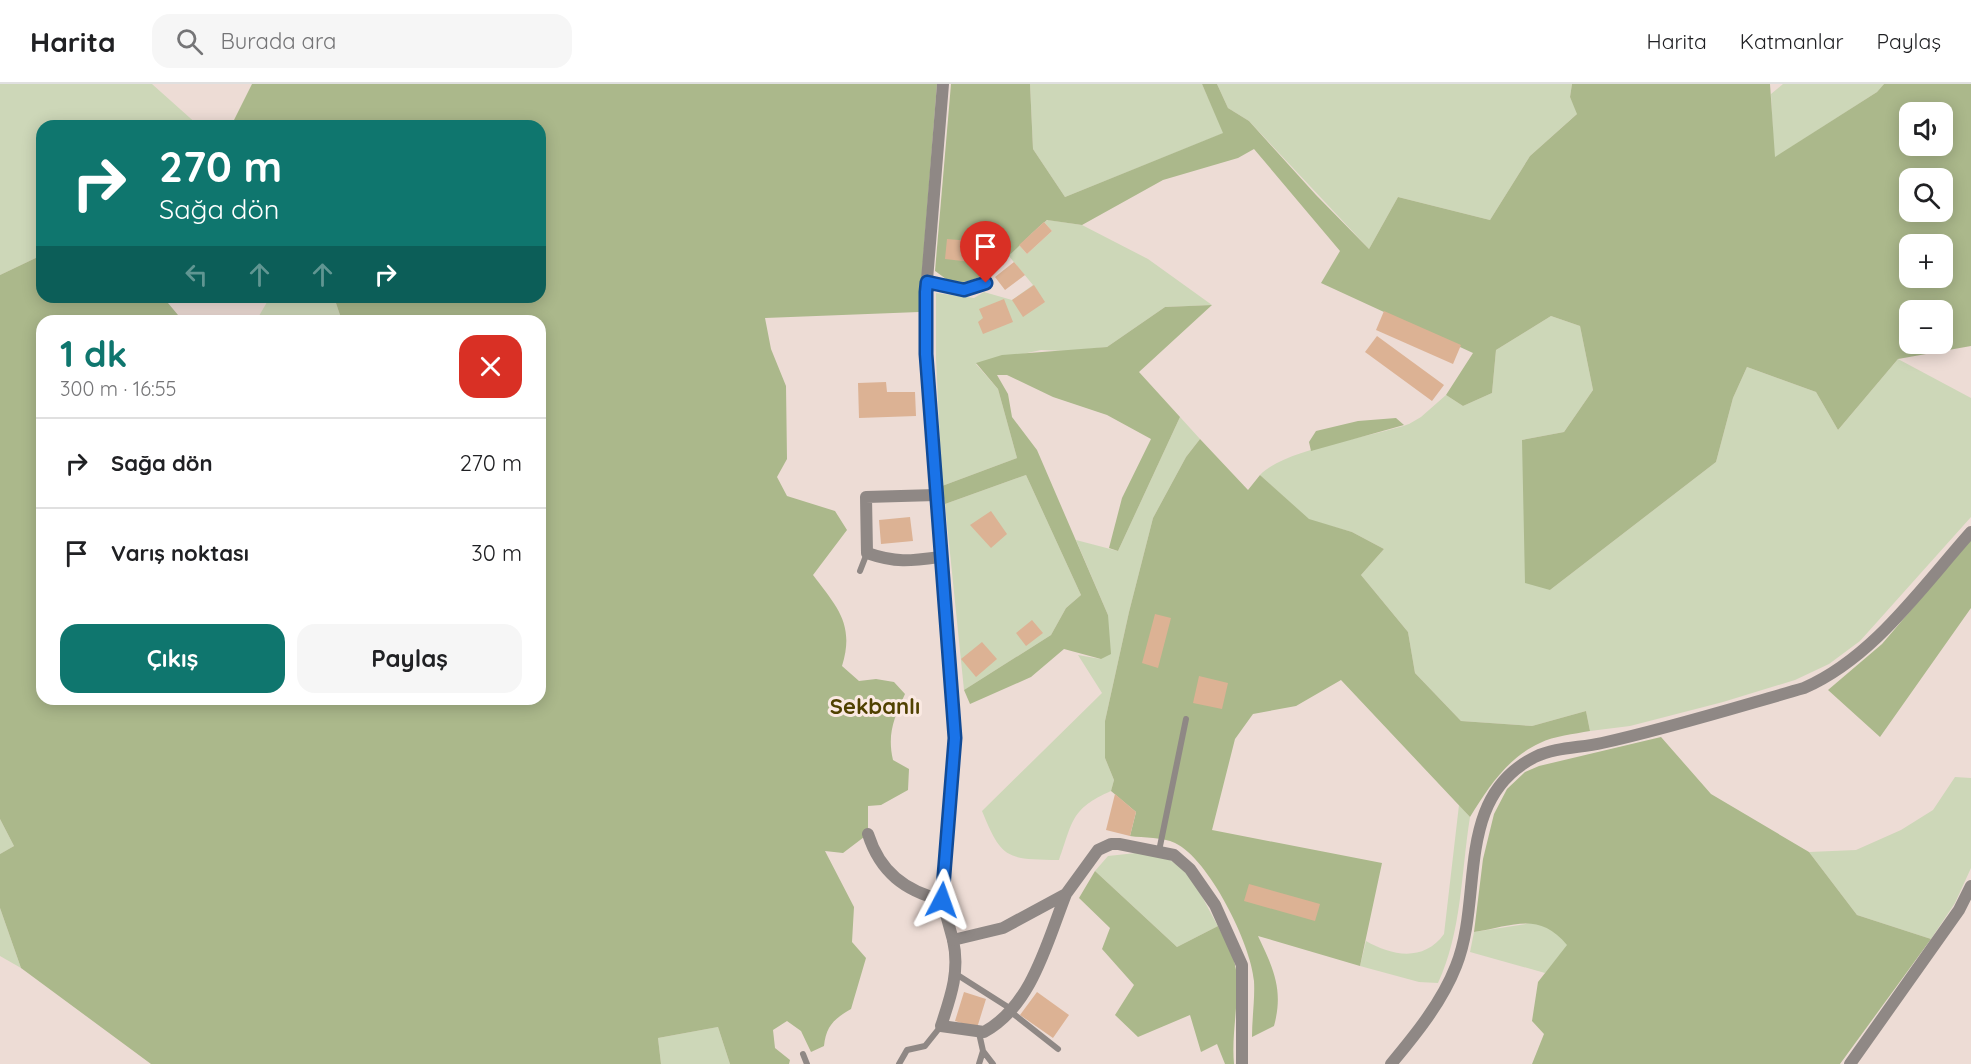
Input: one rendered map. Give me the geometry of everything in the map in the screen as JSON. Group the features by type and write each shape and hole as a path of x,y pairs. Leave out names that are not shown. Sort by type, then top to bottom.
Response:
{"street":[{"path":"943,84 927,282 926,354 955,738 942,900 953,940 956,974 954,990 941,1026 979,1033 992,1028 1012,1011 1021,999 1037,965 1066,894 1087,864 1104,847 1119,844 1159,851 1182,860 1200,881 1239,956 1244,987 1242,1064"},
{"path":"936,495 866,498 867,553 891,561 905,562 940,556"},
{"path":"1391,1064 1429,1016 1457,964 1480,827 1496,791 1521,766 1548,752 1601,743 1804,688 1829,678 1857,658 1971,532"},
{"path":"868,834 879,858 901,882 915,892 942,900"},
{"path":"1850,1064 1959,910 1971,886"},
{"path":"953,940 1003,928 1066,894"}],"lane":[{"path":"927,282 964,290 986,283"},
{"path":"860,571 867,553"},
{"path":"1159,851 1186,719"},
{"path":"956,974 1012,1011 1058,1048"},
{"path":"899,1064 907,1050 926,1046 941,1026"},
{"path":"979,1033 983,1051 993,1064"},
{"path":"980,1064 983,1051"},
{"path":"803,1054 807,1064"}],"green space":[{"path":"0,84 152,84 192,120 36,120 36,258 0,275"},
{"path":"252,84 937,84 919,312 765,318 771,349 786,386 787,459 777,477 787,496 835,511 847,530 813,575 836,607 845,627 846,639 842,666 859,681 876,679 894,682 905,694 891,734 891,751 893,760 909,769 908,790 881,805 868,806 868,834 843,853 825,851 854,907 852,942 866,958 851,1009 840,1016 829,1028 824,1046 811,1052 801,1031 787,1021 773,1030 775,1048 790,1060 789,1064 730,1064 718,1027 658,1038 661,1064 151,1064 21,968 0,908 0,854 14,846 0,819 0,275 36,258 36,303 168,303 178,315 36,315 36,705 546,705 546,315 340,315 336,303 546,303 546,120 234,120"},
{"path":"951,84 1030,84 1033,149 1065,197 1223,133 1202,84 1217,84 1228,108 1249,121 1369,249 1398,197 1490,220 1530,156 1577,114 1570,97 1572,84 1770,84 1775,157 1877,92 1884,84 1971,84 1971,346 1953,349 1953,300 1899,300 1899,354 1926,354 1898,359 1838,430 1816,392 1747,367 1733,398 1716,462 1550,590 1525,583 1522,440 1564,432 1593,390 1580,326 1551,316 1496,350 1492,393 1463,406 1446,395 1473,353 1321,283 1340,251 1254,149 1238,158 1163,180 1082,225 1047,220 1003,261 977,278 964,282 945,278 935,271"},
{"path":"1030,84 1202,84 1224,133 1065,197 1033,149"},
{"path":"1217,84 1572,84 1570,97 1578,113 1530,156 1490,220 1398,197 1369,249 1249,121 1228,108"},
{"path":"1783,84 1884,84 1877,92 1774,158 1771,94"},
{"path":"1048,220 1082,225 1148,259 1212,305 1165,307 1107,347 1068,351 1041,350 976,364 998,389 1017,458 942,486 936,358 936,293 974,298 984,292 1012,300 1033,285 1008,255 1019,245 1027,254 1052,231 1044,222"},
{"path":"266,303 336,303 340,315 260,315"},
{"path":"1212,305 1139,372 1180,417 1118,551 1109,548 1122,498 1151,439 1107,415 1053,397 1007,375 997,375 1008,394 1012,417 1037,450 1108,615 1111,654 1101,659 1064,649 1031,677 970,704 964,690 1051,635 1066,608 1081,595 1026,475 945,504 942,486 1017,458 998,389 976,363 1002,355 1107,347 1165,307"},
{"path":"1551,316 1580,326 1593,390 1564,432 1522,440 1550,590 1716,462 1733,398 1747,367 1816,392 1838,430 1898,359 1971,398 1971,517 1860,641 1829,664 1795,680 1723,702 1630,726 1590,731 1586,711 1532,726 1461,721 1415,673 1408,632 1361,575 1384,549 1352,532 1309,520 1260,475 1288,458 1308,451 1409,424 1421,417 1446,395 1463,406 1492,393 1496,350"},
{"path":"1180,417 1200,439 1186,457 1153,518 1129,612 1105,721 1105,758 1114,780 1111,791 1080,811 1071,826 1059,860 1028,859 1008,854 995,839 982,811 1102,693 1078,655 1101,659 1108,615 1076,540 1118,551"},
{"path":"1396,418 1404,425 1311,451 1309,442 1316,431 1358,421"},
{"path":"1200,439 1248,490 1260,475 1309,519 1352,532 1384,549 1361,575 1408,632 1415,673 1461,721 1532,726 1586,711 1590,731 1546,741 1518,756 1500,774 1470,817 1341,680 1296,706 1253,714 1235,739 1212,830 1382,863 1360,966 1258,936 1272,969 1278,1001 1274,1026 1252,1037 1254,981 1251,965 1237,925 1226,904 1201,866 1188,852 1170,841 1130,836 1136,812 1111,791 1114,780 1105,758 1105,721 1153,518 1186,457"},
{"path":"1026,475 1081,595 1066,608 1051,635 964,690 945,504"},
{"path":"1971,540 1971,608 1880,737 1828,690 1882,644"},
{"path":"1661,737 1711,794 1809,852 1857,915 1931,939 1840,1064 1532,1064 1544,1034 1532,1021 1538,982 1567,945 1557,934 1536,924 1513,925 1474,932 1483,859 1494,814 1507,789 1525,772 1539,766"},
{"path":"1955,777 1971,778 1971,868 1955,903 1931,939 1857,915 1809,852 1856,850 1901,830 1933,810"},
{"path":"1459,805 1470,817 1460,902 1452,943 1438,983 1419,982 1360,966 1366,941 1386,950 1407,954 1427,949 1444,934"},
{"path":"0,819 14,846 0,854"},
{"path":"1136,853 1168,859 1185,871 1198,889 1218,926 1177,947 1095,871 1108,856"},
{"path":"1095,871 1177,947 1218,926 1231,953 1236,970 1234,1064 1225,1064 1217,1044 1201,1052 1190,1015 1138,1037 1115,1015 1134,985 1102,949 1110,928 1079,898"},
{"path":"0,908 21,968 0,956"},
{"path":"1538,922 1556,931 1568,945 1545,973 1470,952 1474,932"},
{"path":"718,1027 730,1064 661,1064 658,1038"}],"building":[{"path":"1044,222 1052,231 1027,254 1019,245"},
{"path":"947,239 982,242 980,263 945,259"},
{"path":"1014,262 1025,275 1005,290 995,277"},
{"path":"1034,285 1045,302 1023,317 1012,300"},
{"path":"1004,299 1013,322 983,334 978,322 983,318 979,309"},
{"path":"1384,311 1461,345 1453,364 1376,330"},
{"path":"1377,336 1444,385 1432,401 1365,352"},
{"path":"886,382 887,392 915,392 916,416 859,418 858,383"},
{"path":"991,511 1007,534 991,548 970,525"},
{"path":"910,517 913,541 881,544 879,520"},
{"path":"1155,614 1171,618 1158,668 1142,663"},
{"path":"1032,620 1043,633 1026,646 1016,633"},
{"path":"982,642 997,659 976,677 961,659"},
{"path":"1199,676 1228,683 1222,709 1193,703"},
{"path":"1115,794 1136,812 1130,836 1106,830"},
{"path":"1249,884 1320,904 1315,921 1244,901"},
{"path":"964,992 986,999 977,1028 955,1021"},
{"path":"1037,992 1069,1015 1053,1038 1020,1015"}],"district":[{"name":"Sekbanlı","path":"875,706"}],"route":[{"path":"942,900 955,738 926,354 926,292 927,282 964,290 975,289 986,283"}]}
